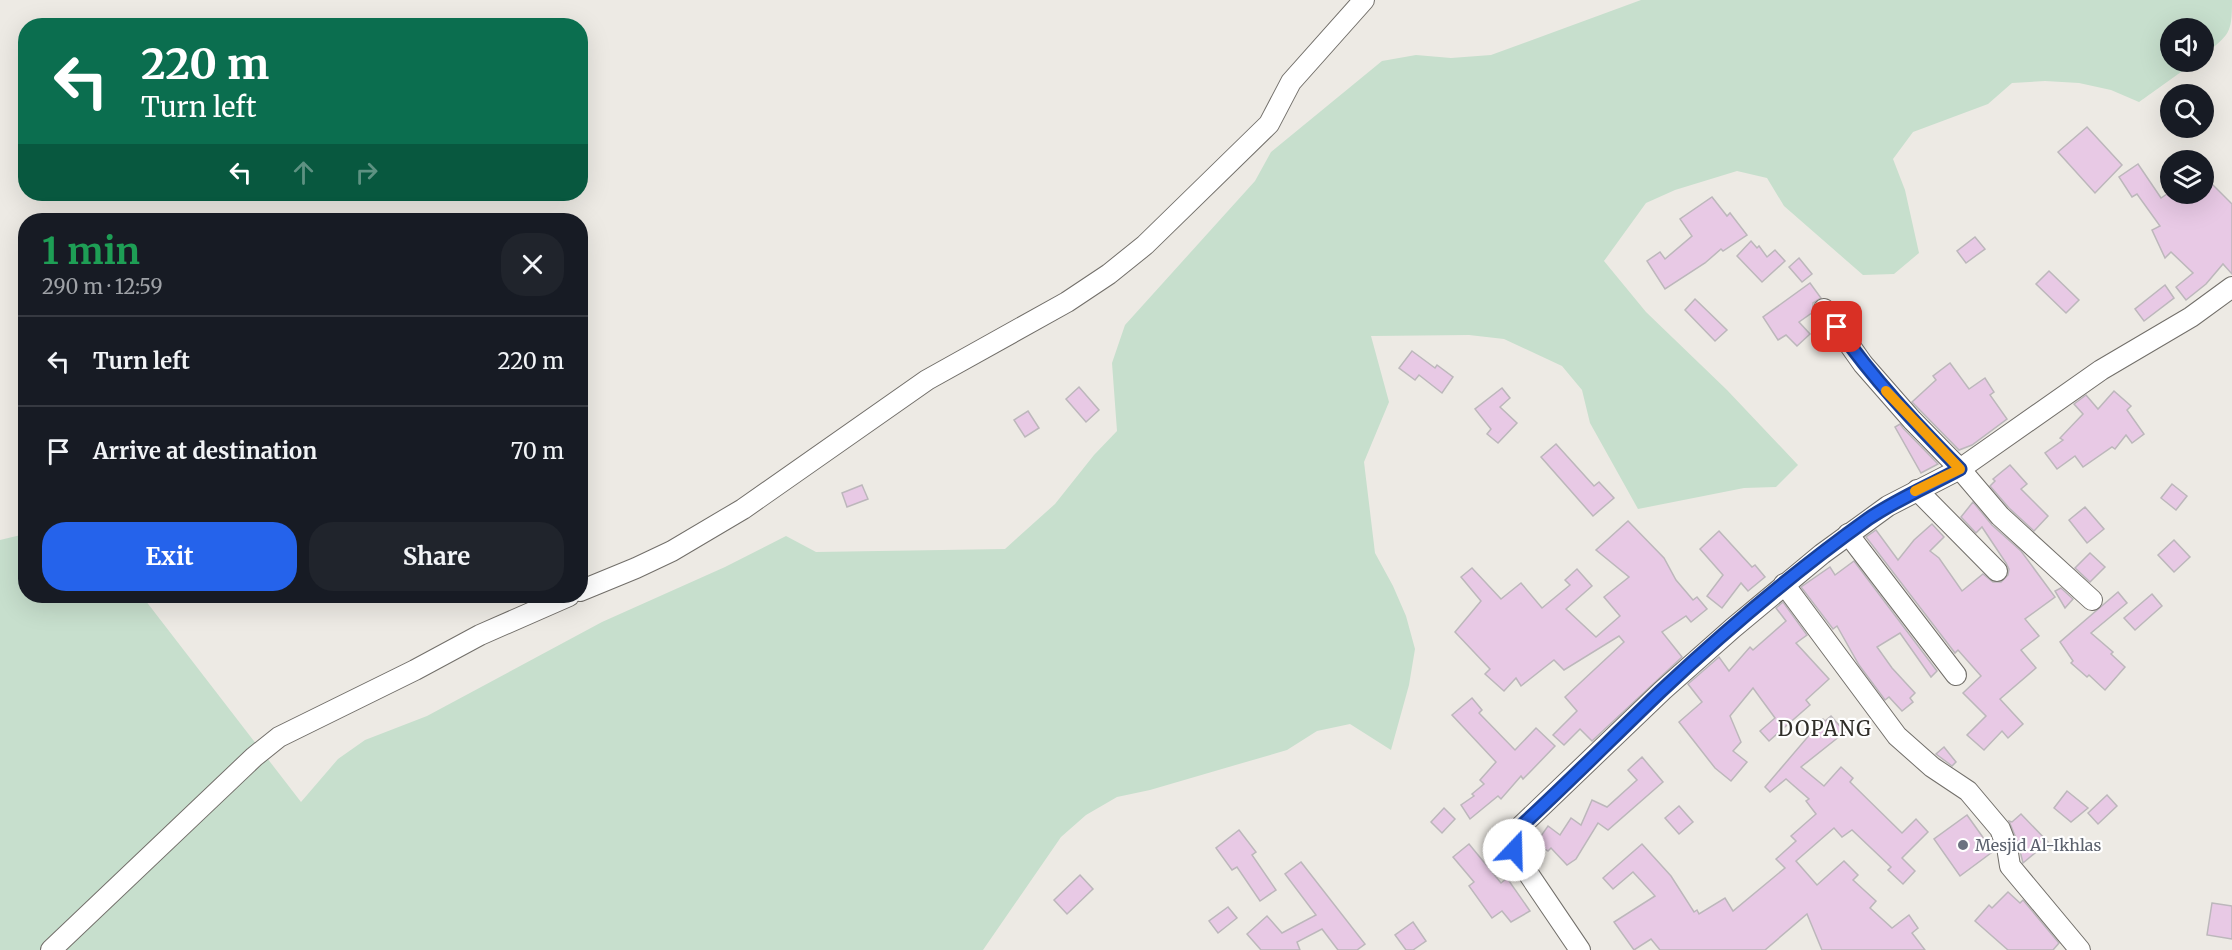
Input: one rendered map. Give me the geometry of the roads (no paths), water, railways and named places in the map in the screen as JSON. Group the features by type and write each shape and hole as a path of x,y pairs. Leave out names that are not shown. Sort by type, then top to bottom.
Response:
{"street":[{"path":"588,588 672,551 743,509 927,380 1067,302 1109,274 1145,245 1269,124 1291,82 1364,0"},
{"path":"1580,950 1517,858 1513,846 1515,834 1520,827 1663,690 1784,584 1848,534 1888,506 1960,469 2101,370 2199,311 2232,287"},
{"path":"1824,309 1863,364 2000,516 2092,600"},
{"path":"1917,490 1997,571"},
{"path":"1848,534 1956,675"},
{"path":"1784,584 1897,736 1932,767 1968,791 2000,829 2007,847 2010,866 2080,950"},
{"path":"51,950 254,757 279,737 480,635 553,603"}],"place":[{"name":"Mesjid Al-Ikhlas","path":"1963,845"}],"district":[{"name":"DOPANG","path":"1825,729"}]}
